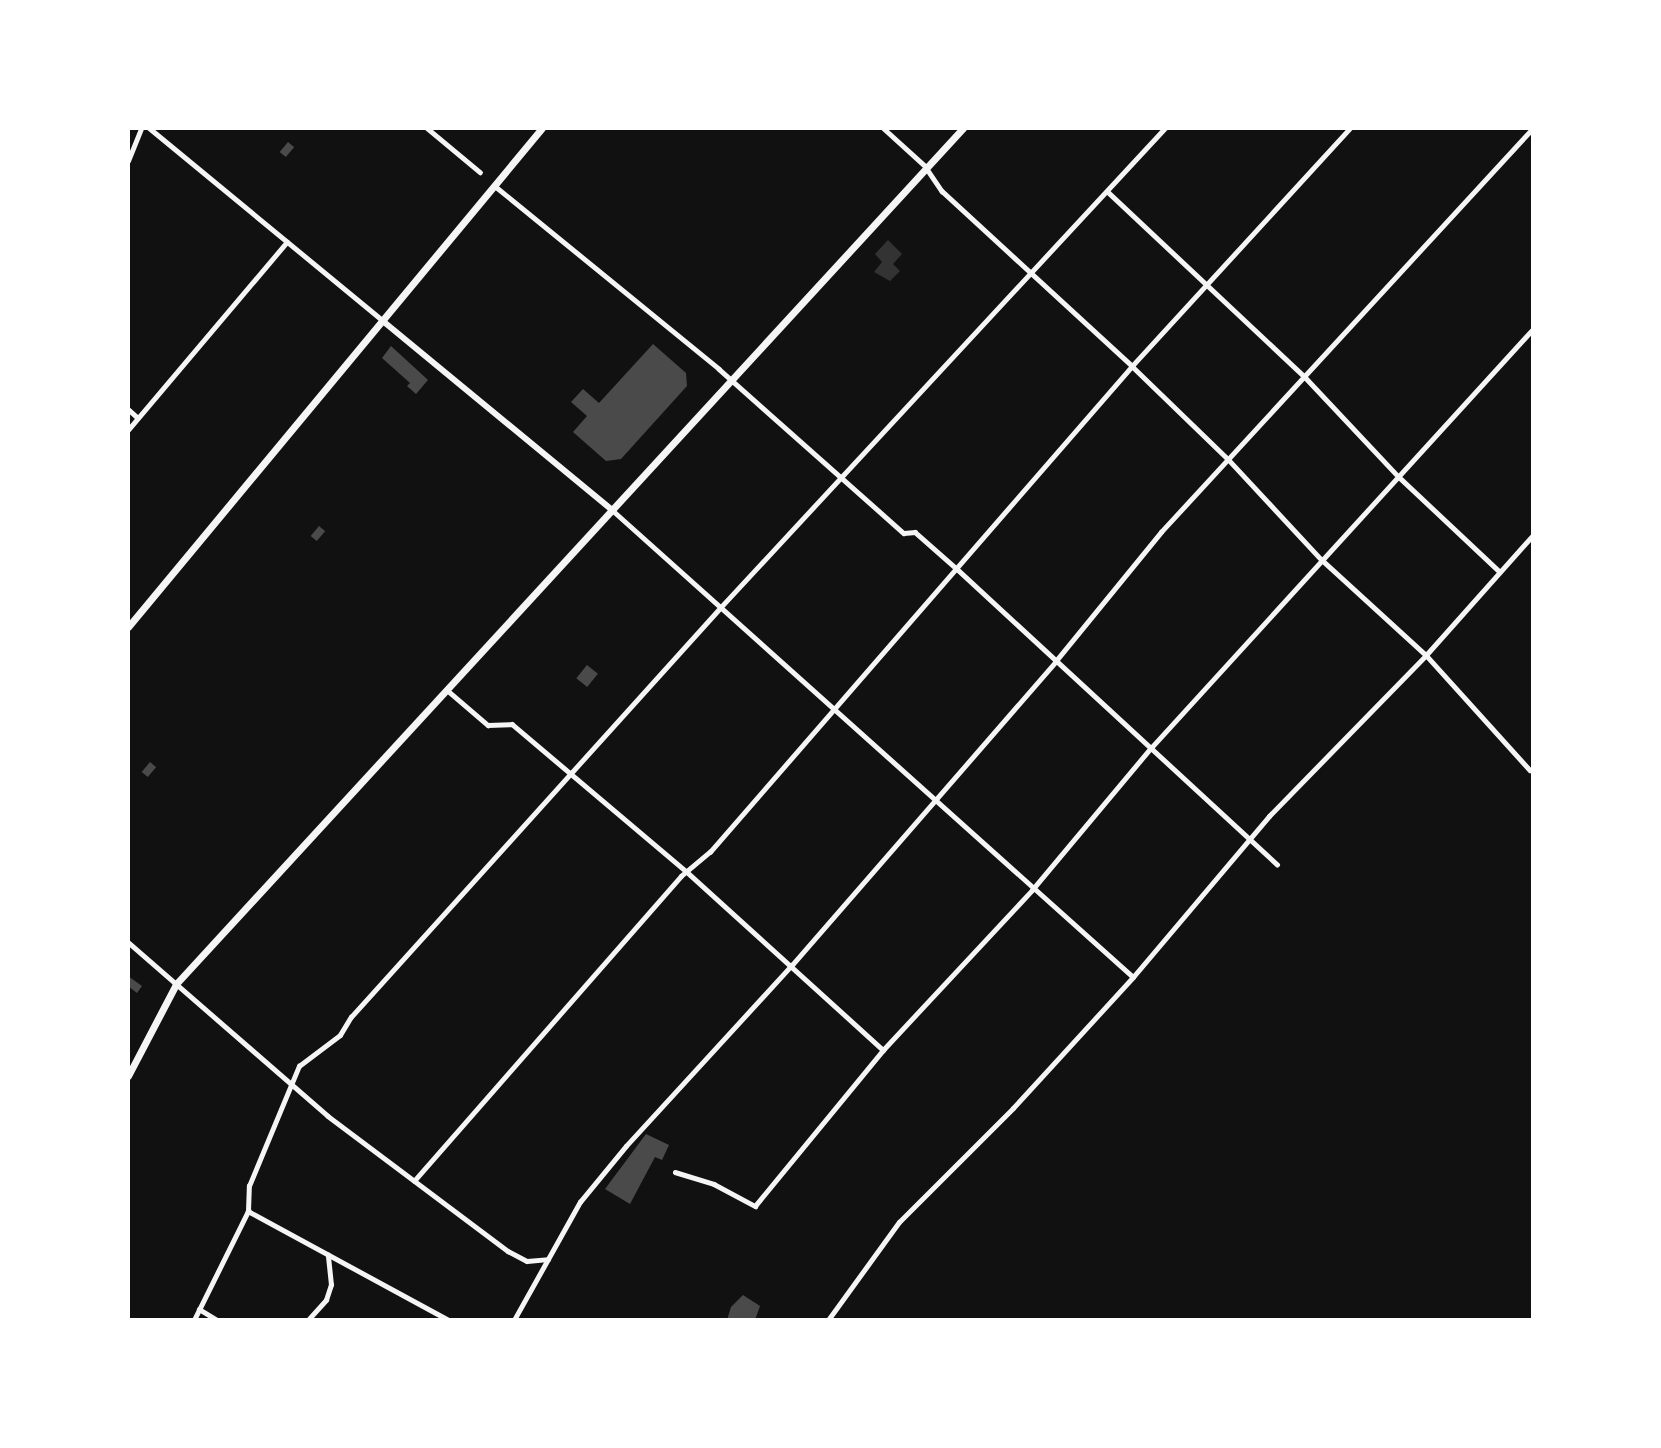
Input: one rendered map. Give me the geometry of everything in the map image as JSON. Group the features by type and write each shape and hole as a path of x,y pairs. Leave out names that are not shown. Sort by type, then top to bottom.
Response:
{"main road":[{"path":"128,627 384,322 542,128"},
{"path":"128,1076 176,984 963,128"},
{"path":"384,322 613,511"}],"street":[{"path":"128,160 141,128"},
{"path":"149,128 384,322"},
{"path":"427,128 480,172"},
{"path":"883,128 927,168 937,187 1228,458 1322,560 1426,655 1530,769"},
{"path":"194,1320 248,1211 246,1195 299,1066 340,1035 351,1017 720,608 1032,275 1164,128"},
{"path":"414,1181 687,872 710,852 1132,366 1350,128"},
{"path":"514,1320 580,1202 626,1146 792,965 1055,663 1228,458 1533,128"},
{"path":"495,186 731,381 839,480 904,533 915,532 1277,864"},
{"path":"1108,192 1206,288 1305,377 1399,477 1499,571"},
{"path":"128,430 287,242"},
{"path":"675,1172 714,1184 755,1206 883,1050 1032,890 1150,749 1533,330"},
{"path":"128,410 138,418"},
{"path":"613,511 836,708 1032,890 1133,977"},
{"path":"828,1320 899,1222 1133,977 1249,838 1426,655 1533,535"},
{"path":"447,690 488,725 512,724 687,872 883,1050"},
{"path":"128,942 292,1085 414,1181 508,1251 527,1261 548,1259"},
{"path":"248,1211 449,1320"},
{"path":"309,1320 328,1293 328,1255"},
{"path":"199,1310 217,1320"}],"shaded area":[{"path":"888,240 902,254 893,264 900,271 890,281 874,272 882,262 875,254"}],"building":[{"path":"288,142 294,147 286,157 280,152"},
{"path":"653,344 686,373 687,386 621,459 606,461 573,432 587,416 571,402 583,389 599,403"},
{"path":"391,346 428,380 416,394 407,386 410,383 382,358"},
{"path":"319,526 325,531 317,541 311,536"},
{"path":"587,665 598,674 587,687 576,678"},
{"path":"150,762 156,767 148,777 142,772"},
{"path":"128,976 142,986 137,993 128,986"},
{"path":"646,1134 669,1145 662,1160 655,1157 630,1204 605,1189"},
{"path":"743,1295 760,1306 755,1320 727,1320 731,1307"}]}
